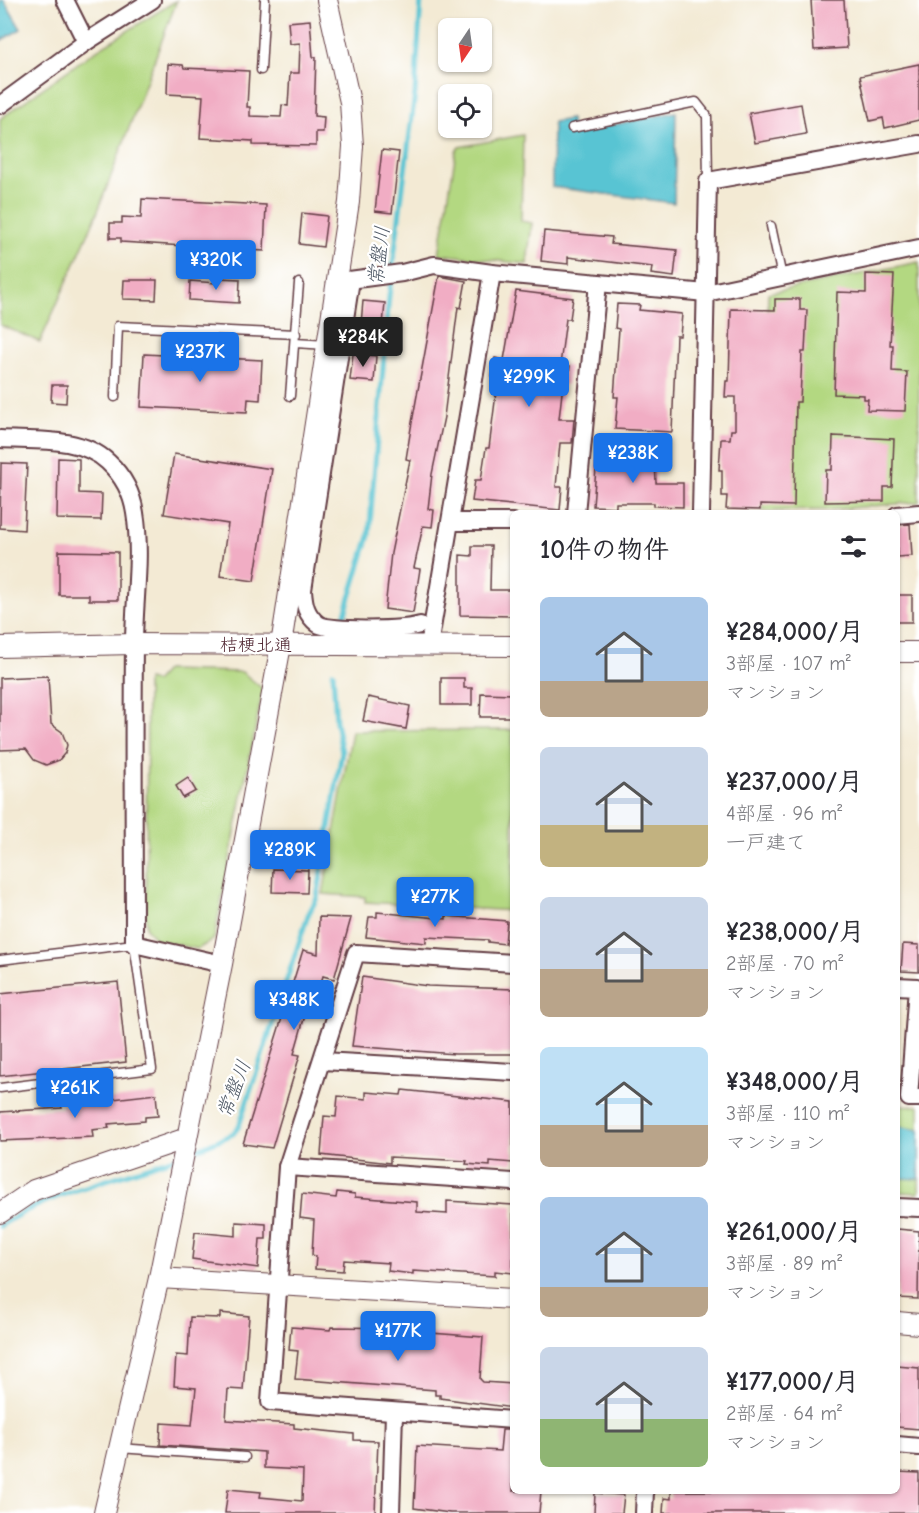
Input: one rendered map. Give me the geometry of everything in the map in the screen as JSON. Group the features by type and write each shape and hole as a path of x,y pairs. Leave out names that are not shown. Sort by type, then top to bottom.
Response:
{"street":[{"path":"64,0 86,42"},
{"path":"0,105 86,42 152,0"},
{"path":"327,0 350,102 353,146 344,280 303,590 304,605 310,616 325,628 420,625"},
{"path":"700,510 708,181 919,144"},
{"path":"344,280 402,273 434,265 492,273 706,293 919,248"},
{"path":"429,646 492,273"},
{"path":"104,1513 159,1278 222,964 281,645 327,345 344,280"},
{"path":"576,510 598,283"},
{"path":"0,439 66,443 88,448 108,461 132,497 136,516 134,944 222,964"},
{"path":"900,515 919,513"},
{"path":"451,522 510,522"},
{"name":"桔梗北通","path":"0,647 134,644 510,646"},
{"path":"900,652 919,652"},
{"path":"510,963 356,953 287,1167 270,1402 510,1420"},
{"path":"900,986 917,987 908,1098"},
{"path":"323,1060 510,1072"},
{"path":"0,1213 34,1190 186,1143"},
{"path":"287,1167 510,1182"},
{"path":"900,1207 919,1208"},
{"path":"159,1278 510,1299"},
{"path":"900,1322 919,1324"},
{"path":"391,1513 394,1412"},
{"path":"900,1445 919,1447"},
{"path":"644,1513 645,1494"}],"lane":[{"path":"261,70 265,0"},
{"path":"572,128 696,102 707,116 708,181"},
{"path":"771,226 782,277"},
{"path":"290,396 299,283"},
{"path":"115,397 118,326 295,339 327,345"},
{"path":"0,960 134,944 152,1069 0,1088"},
{"path":"118,1448 245,1457"}],"green space":[{"path":"177,0 96,216 40,342 0,325 0,119 92,53"},
{"path":"523,135 521,221 532,223 527,264 439,254 456,151 459,147"},
{"path":"919,262 919,502 827,510 763,510 768,293"},
{"path":"166,670 242,672 263,689 214,939 198,949 156,940 146,928 147,680 155,682"},
{"path":"510,730 510,911 365,902 365,897 323,894 352,731"},
{"path":"900,1105 919,1106 919,1193 900,1192"}],"water":[{"path":"0,0 4,0 21,29 0,41"},
{"path":"676,112 674,203 552,187 553,122 571,119 572,133"},
{"path":"900,1127 919,1130 919,1179 900,1178"}],"building":[{"path":"811,0 844,0 847,48 814,50"},
{"path":"310,20 313,57 316,57 314,116 324,117 323,132 316,132 316,146 253,145 253,141 200,138 203,96 167,94 168,64 183,65 184,68 249,71 247,107 250,107 250,116 281,117 282,105 288,106 290,73 299,73 300,43 290,44 288,22"},
{"path":"919,64 919,120 885,128 883,118 870,121 860,76"},
{"path":"801,104 806,134 755,143 749,113"},
{"path":"382,150 399,152 392,213 375,211"},
{"path":"142,199 266,205 264,251 121,242 121,238 110,238 110,223 122,223 122,217 141,218"},
{"path":"302,213 327,216 323,247 299,244"},
{"path":"544,231 612,237 611,244 677,250 674,277 651,274 652,267 568,257 568,264 541,261"},
{"path":"866,274 894,275 890,345 893,345 892,371 907,372 905,411 867,410 868,399 864,399 864,395 834,394 837,292 866,293"},
{"path":"439,276 466,281 461,308 458,307 444,417 432,474 428,509 434,510 432,527 423,526 414,568 420,569 413,613 385,609 391,553 410,460 406,459 411,428"},
{"path":"217,278 240,279 239,303 189,300 190,281 216,283"},
{"path":"124,280 157,280 156,300 123,299"},
{"path":"516,291 573,298 570,319 566,319 560,365 570,366 567,385 563,384 559,419 574,419 572,443 560,443 556,487 562,487 560,510 472,501 475,480 481,480 486,448 489,448 498,378 492,377 495,358 504,360"},
{"path":"775,299 800,299 800,310 807,310 800,402 796,402 794,506 760,505 760,510 726,509 727,496 722,496 722,470 719,470 721,439 730,439 731,430 735,430 735,397 725,397 726,381 729,381 731,309 775,310"},
{"path":"363,301 385,303 383,325 361,324"},
{"path":"617,304 640,305 639,310 682,314 680,336 676,336 672,432 615,429 618,397 614,397 619,329 615,328"},
{"path":"144,354 262,360 260,400 248,399 247,412 141,407"},
{"path":"353,354 376,356 374,382 350,380"},
{"path":"52,385 67,385 66,403 51,402"},
{"path":"833,436 894,439 892,487 884,487 884,501 825,502 826,470 832,470"},
{"path":"174,454 272,469 254,581 220,576 228,524 164,514"},
{"path":"597,456 655,460 656,483 683,483 683,507 654,506 654,503 616,503 616,507 593,506"},
{"path":"58,458 79,459 79,493 102,494 101,520 57,519"},
{"path":"1,463 27,464 24,530 0,528"},
{"path":"910,524 912,556 900,557 900,525"},
{"path":"472,546 491,546 490,590 510,590 510,616 460,615 460,555 472,556"},
{"path":"59,551 118,552 118,600 89,600 89,595 59,595"},
{"path":"900,595 912,595 912,622 900,622"},
{"path":"48,676 51,724 62,732 67,745 65,753 59,760 46,765 34,760 26,749 0,750 0,678"},
{"path":"441,678 464,678 464,688 472,688 472,705 441,705"},
{"path":"481,693 510,694 510,717 480,717"},
{"path":"368,697 410,706 406,729 363,721"},
{"path":"188,778 196,791 183,798 176,786"},
{"path":"273,869 308,870 307,893 272,892"},
{"path":"377,912 446,919 446,916 507,921 505,944 488,942 488,940 426,937 426,943 366,937 369,917 377,917"},
{"path":"319,917 351,918 334,979 323,976 314,1007 308,1005 294,1054 300,1055 272,1148 243,1144 303,950 318,954"},
{"path":"903,944 919,945 919,972 901,971"},
{"path":"362,977 428,986 510,989 510,1054 455,1054 352,1046"},
{"path":"118,982 126,1062 0,1076 0,994"},
{"path":"402,1090 510,1102 510,1163 490,1161 490,1166 466,1164 467,1161 390,1157 390,1163 321,1155 324,1116 336,1117 338,1096 366,1099 366,1092 401,1095"},
{"path":"156,1094 158,1116 145,1117 145,1121 108,1124 109,1128 92,1130 93,1137 0,1141 0,1112 62,1108 61,1105"},
{"path":"337,1192 355,1194 355,1197 417,1202 417,1212 447,1214 447,1201 510,1205 510,1273 495,1271 495,1276 413,1271 413,1274 388,1271 389,1263 344,1260 343,1271 315,1269 316,1256 312,1255 314,1220 300,1218 302,1194 336,1198"},
{"path":"236,1222 266,1224 266,1239 260,1239 258,1268 192,1259 195,1232 236,1236"},
{"path":"900,1229 919,1231 918,1299 900,1298"},
{"path":"220,1313 249,1316 243,1390 228,1389 226,1420 294,1424 294,1428 354,1434 354,1440 378,1441 375,1513 225,1513 228,1489 261,1492 260,1497 302,1501 303,1470 264,1468 264,1452 160,1445 161,1423 192,1425 196,1388 174,1386 176,1355 188,1356 190,1317 220,1318"},
{"path":"291,1327 330,1330 331,1327 402,1328 483,1337 480,1379 483,1382 510,1384 510,1408 440,1398 440,1395 435,1395 435,1390 295,1379 298,1351 289,1350"},
{"path":"900,1366 919,1368 919,1429 900,1427"},
{"path":"502,1430 510,1430 510,1494 541,1494 539,1513 450,1513 414,1508 417,1446 500,1451"},
{"path":"900,1472 919,1473 919,1513 663,1513 664,1498 671,1499 671,1494 900,1494"},
{"path":"595,1494 624,1495 622,1513 594,1513"}],"waterway":[{"name":"常盤川","path":"343,620 369,536 389,296 415,93 421,0"},
{"name":"常盤川","path":"188,1153 233,1134 239,1126 308,915 317,898 342,752 336,722 333,672"},
{"name":"常盤川","path":"0,1226 42,1203 65,1194 179,1156"}]}
